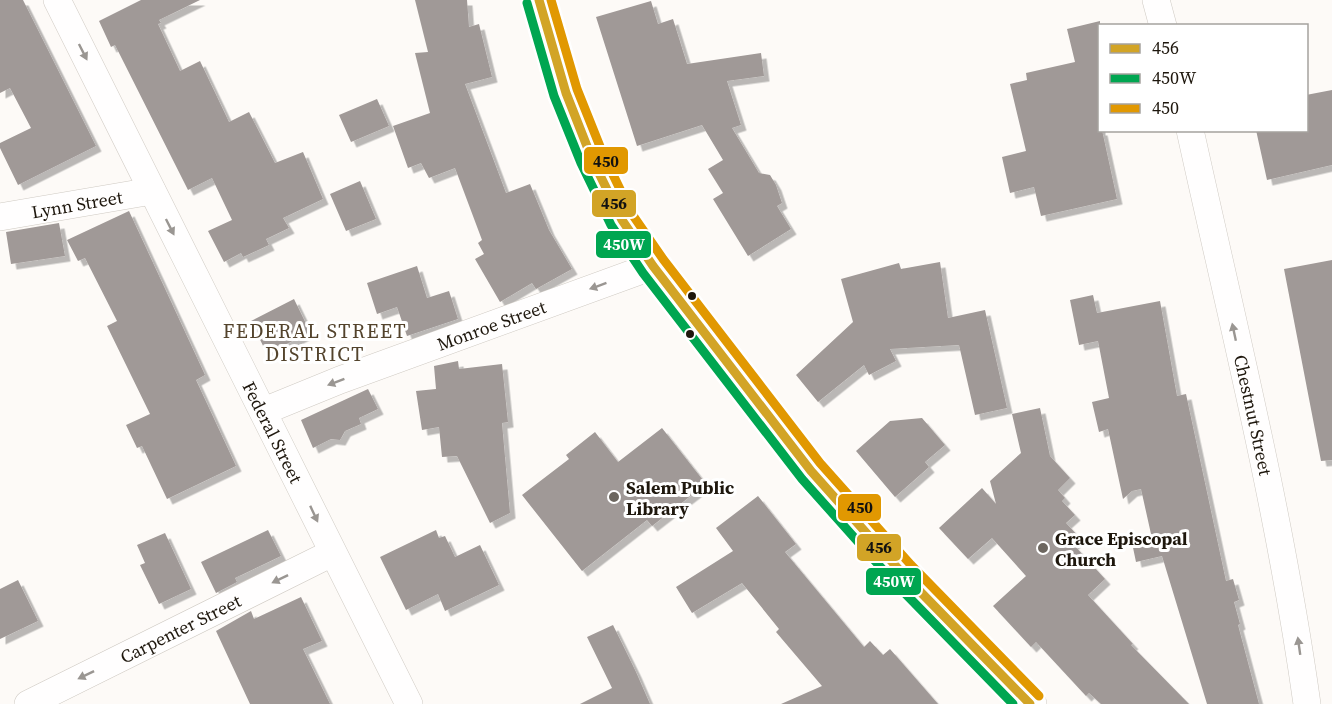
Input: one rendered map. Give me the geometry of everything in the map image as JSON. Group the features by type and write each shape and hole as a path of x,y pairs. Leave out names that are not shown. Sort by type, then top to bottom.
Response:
{"main road":[{"path":"539,0 566,93 592,159 622,220 653,266 811,471 902,573 1030,704"}],"street":[{"name":"Federal Street","path":"57,0 409,704"},
{"path":"1156,0 1162,24"},
{"name":"Chestnut Street","path":"1190,132 1296,625 1307,704"},
{"name":"Lynn Street","path":"0,217 152,190"},
{"name":"Monroe Street","path":"264,411 340,380 653,266"},
{"name":"Carpenter Street","path":"28,704 332,553"}],"building":[{"path":"0,0 23,0 96,146 18,185 0,148 0,143 31,128 10,88 0,93"},
{"path":"141,0 200,0 159,20 161,23 158,24 180,71 200,61 229,122 249,112 275,163 303,152 323,199 283,218 289,228 266,239 269,245 243,257 241,253 224,262 208,231 232,220 212,178 188,190 115,45 111,47 99,21"},
{"path":"415,0 467,0 469,27 479,24 492,77 465,84 506,193 530,184 549,230 572,269 536,289 532,283 500,302 475,259 484,254 478,243 482,240 455,168 429,178 421,163 408,168 393,126 430,113 415,53 428,52"},
{"path":"651,1 658,24 673,19 687,64 761,53 764,76 727,81 741,125 732,128 759,173 770,175 776,185 782,203 777,206 791,229 748,256 713,199 723,193 708,169 723,160 702,125 637,146 596,17"},
{"path":"1100,21 1098,24 1098,132 1102,132 1117,199 1041,216 1034,187 1010,193 1002,157 1026,151 1010,84 1027,80 1026,73 1075,62 1067,29"},
{"path":"1332,90 1332,165 1267,180 1256,132 1308,132 1308,95"},
{"path":"377,99 389,126 351,142 339,115"},
{"path":"360,181 376,219 346,231 330,194"},
{"path":"129,211 205,375 196,380 236,466 167,499 142,446 137,448 126,425 150,414 107,326 117,321 85,258 78,261 67,240"},
{"path":"59,223 65,256 11,264 6,232"},
{"path":"1332,260 1332,460 1321,461 1284,269"},
{"path":"940,262 948,318 985,310 1007,408 975,415 959,345 890,349 896,361 869,375 864,365 818,402 796,375 853,322 841,279 899,263 901,269"},
{"path":"417,266 427,298 449,291 458,319 407,336 397,307 377,314 367,283"},
{"path":"1093,295 1097,313 1160,301 1177,396 1186,394 1226,581 1233,579 1239,600 1234,602 1240,624 1238,625 1259,704 1207,704 1162,556 1136,562 1131,538 1151,534 1141,489 1132,491 1123,499 1108,429 1099,432 1092,402 1109,398 1098,341 1079,345 1070,300"},
{"path":"294,299 310,332 267,354 251,321"},
{"path":"458,361 459,369 502,364 508,422 502,423 510,513 490,523 457,456 442,457 439,427 422,430 416,391 436,389 434,366"},
{"path":"368,389 378,409 359,418 361,424 345,431 340,440 331,439 313,448 301,420"},
{"name":"Grace Episcopal Church","path":"1040,408 1050,456 1070,478 1058,490 1065,498 1062,501 1075,515 1066,523 1080,538 1073,544 1105,579 1088,595 1133,644 1131,645 1189,704 1101,704 1089,693 1086,696 1036,642 1031,647 993,606 1026,576 992,538 968,559 939,528 982,488 996,504 990,481 1021,453 1012,414"},
{"path":"922,418 945,445 925,462 929,467 895,497 856,451 890,421"},
{"name":"Salem Public Library","path":"662,428 706,484 652,526 647,520 582,571 522,495 569,459 566,455 595,432 618,462"},
{"path":"758,496 796,544 785,552 864,647 870,641 883,655 890,649 938,704 781,704 822,686 776,632 779,629 742,583 692,613 676,587 733,551 716,528"},
{"path":"268,530 281,556 235,578 237,582 216,593 201,562"},
{"path":"436,530 439,538 445,536 455,557 480,545 499,585 445,611 438,594 406,610 380,557"},
{"path":"165,533 191,589 159,604 140,565 145,563 137,545"},
{"path":"18,580 38,621 0,639 0,589"},
{"path":"301,597 322,641 303,649 330,704 250,704 216,631 251,611 254,619"},
{"path":"613,625 650,704 580,704 612,688 587,637"}],"transit line":[{"name":"456","path":"539,0 566,93 592,159 622,220 653,266 811,471 902,573 1030,704"},
{"name":"450","path":"551,0 577,89 603,154 632,214 663,259 820,463 911,565 1039,696"},
{"name":"450W","path":"527,3 554,96 581,163 611,225 643,273 802,479 893,581 1013,704"}],"place":[{"name":"Salem Public Library","path":"614,497"},
{"name":"Grace Episcopal Church","path":"1043,548"}],"district":[{"name":"FEDERAL STREET DISTRICT","path":"315,342"}]}
